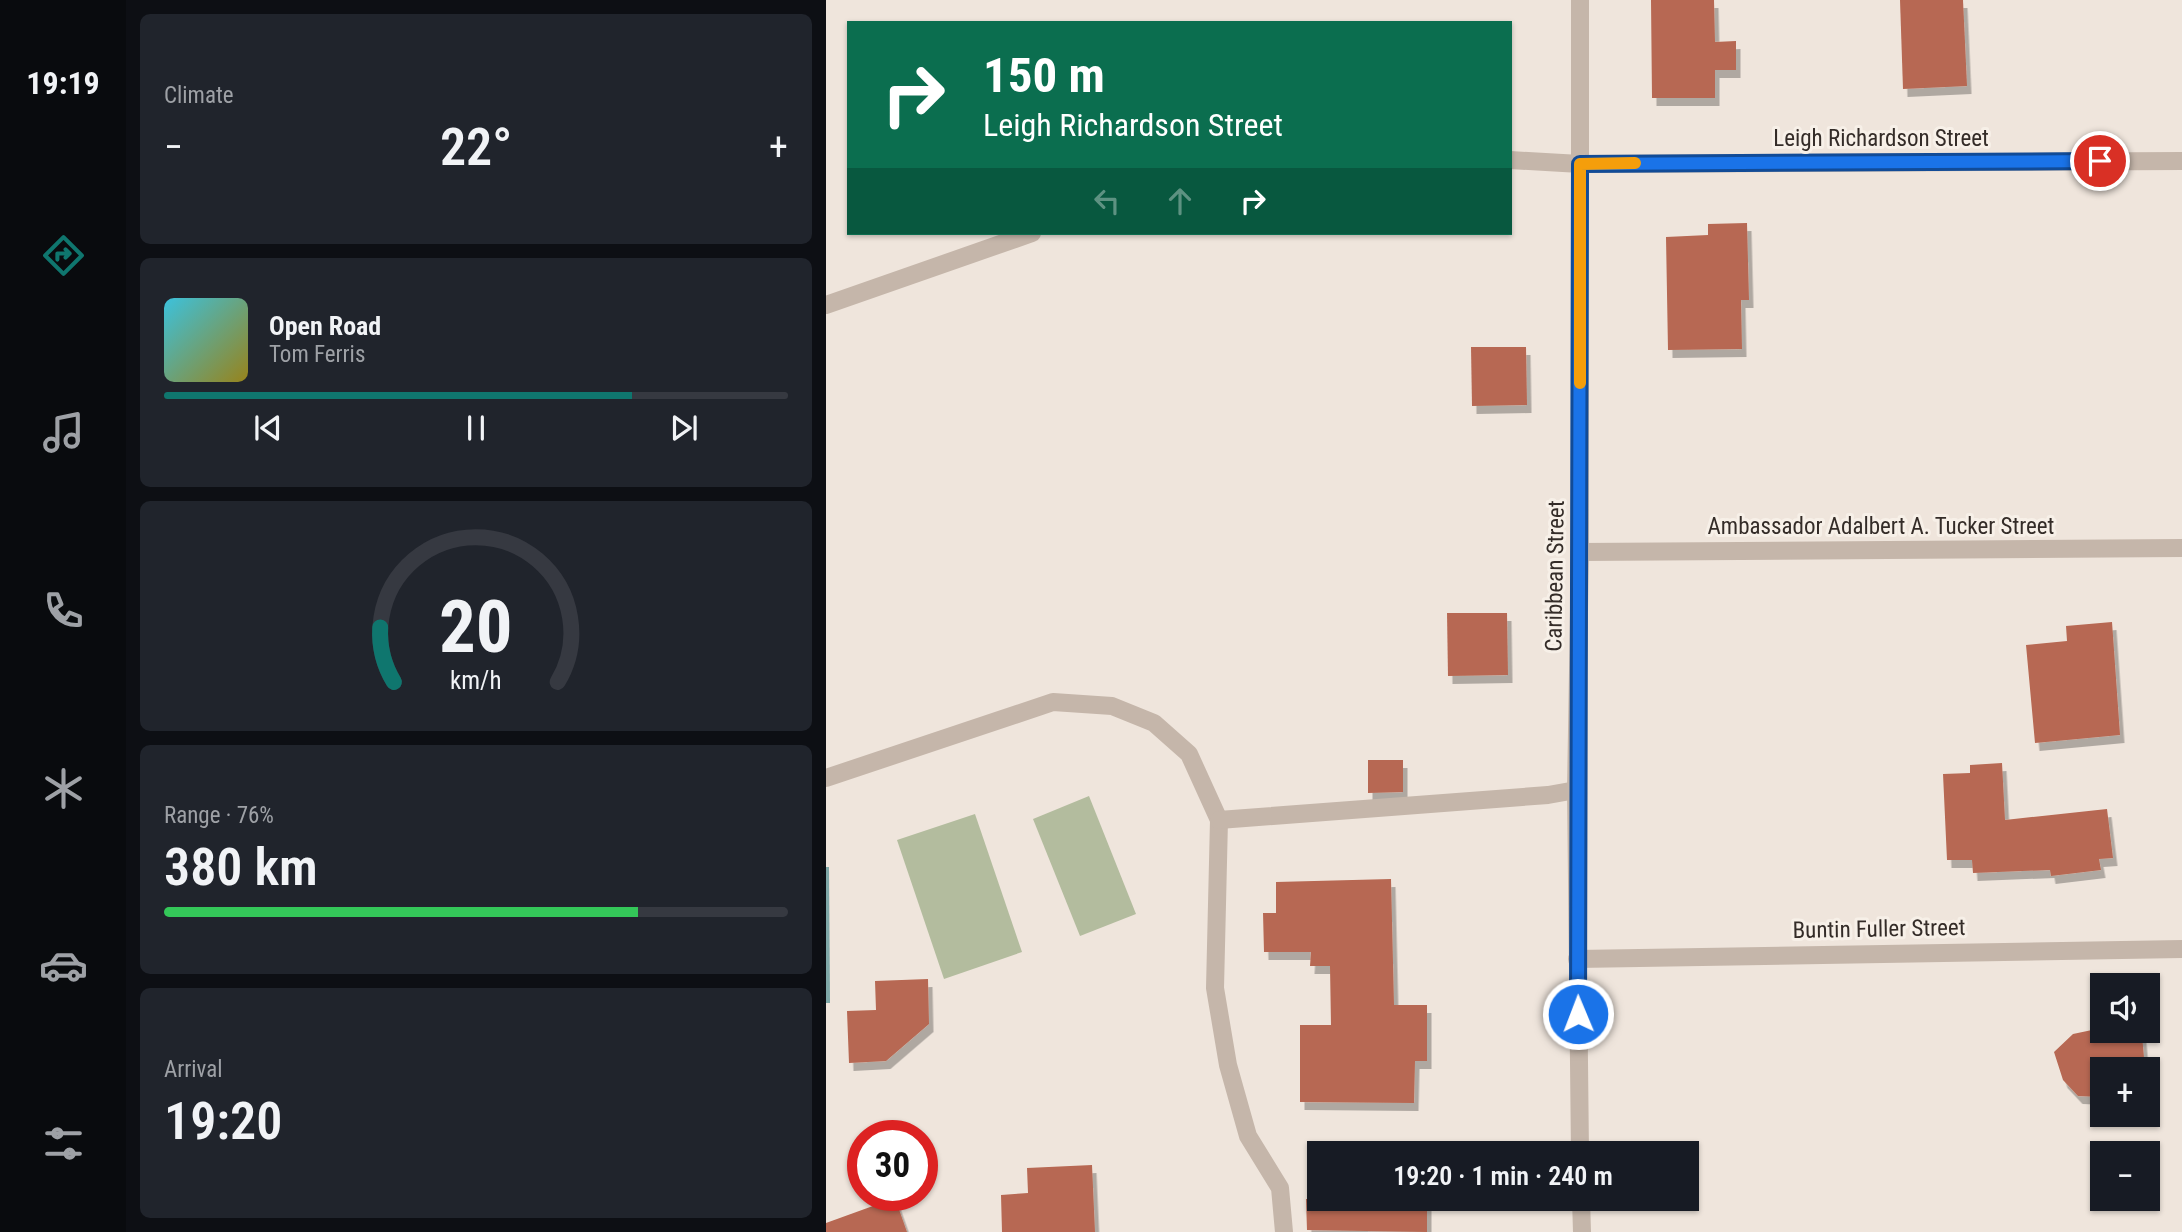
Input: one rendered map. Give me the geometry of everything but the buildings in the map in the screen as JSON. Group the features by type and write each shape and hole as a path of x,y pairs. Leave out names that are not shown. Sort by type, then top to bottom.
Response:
{"street":[{"name":"Caribbean Street","path":"1580,0 1580,552 1576,790 1580,1141"},
{"name":"Leigh Richardson Street","path":"1512,160 1580,164 2182,161"},
{"path":"826,306 1026,235"},
{"name":"Ambassador Adalbert A. Tucker Street","path":"1580,552 2182,548"},
{"path":"826,778 1053,702 1112,706 1154,723 1189,754 1219,820 1215,988 1228,1065 1248,1136 1280,1188 1284,1232"},
{"path":"1219,820 1548,795 1576,790"},
{"name":"Buntin Fuller Street","path":"1577,959 2182,949"},
{"path":"1581,1211 1582,1232"}],"green space":[{"path":"1089,796 1136,914 1080,936 1033,819"},
{"path":"975,814 1022,952 944,979 897,840"}],"water":[{"path":"826,867 829,867 830,1003 826,1003"}],"slow traffic":[{"path":"1580,383 1580,164 1635,163"}],"route":[{"path":"1578,1014 1576,790 1580,552 1580,164 2100,161"}]}
